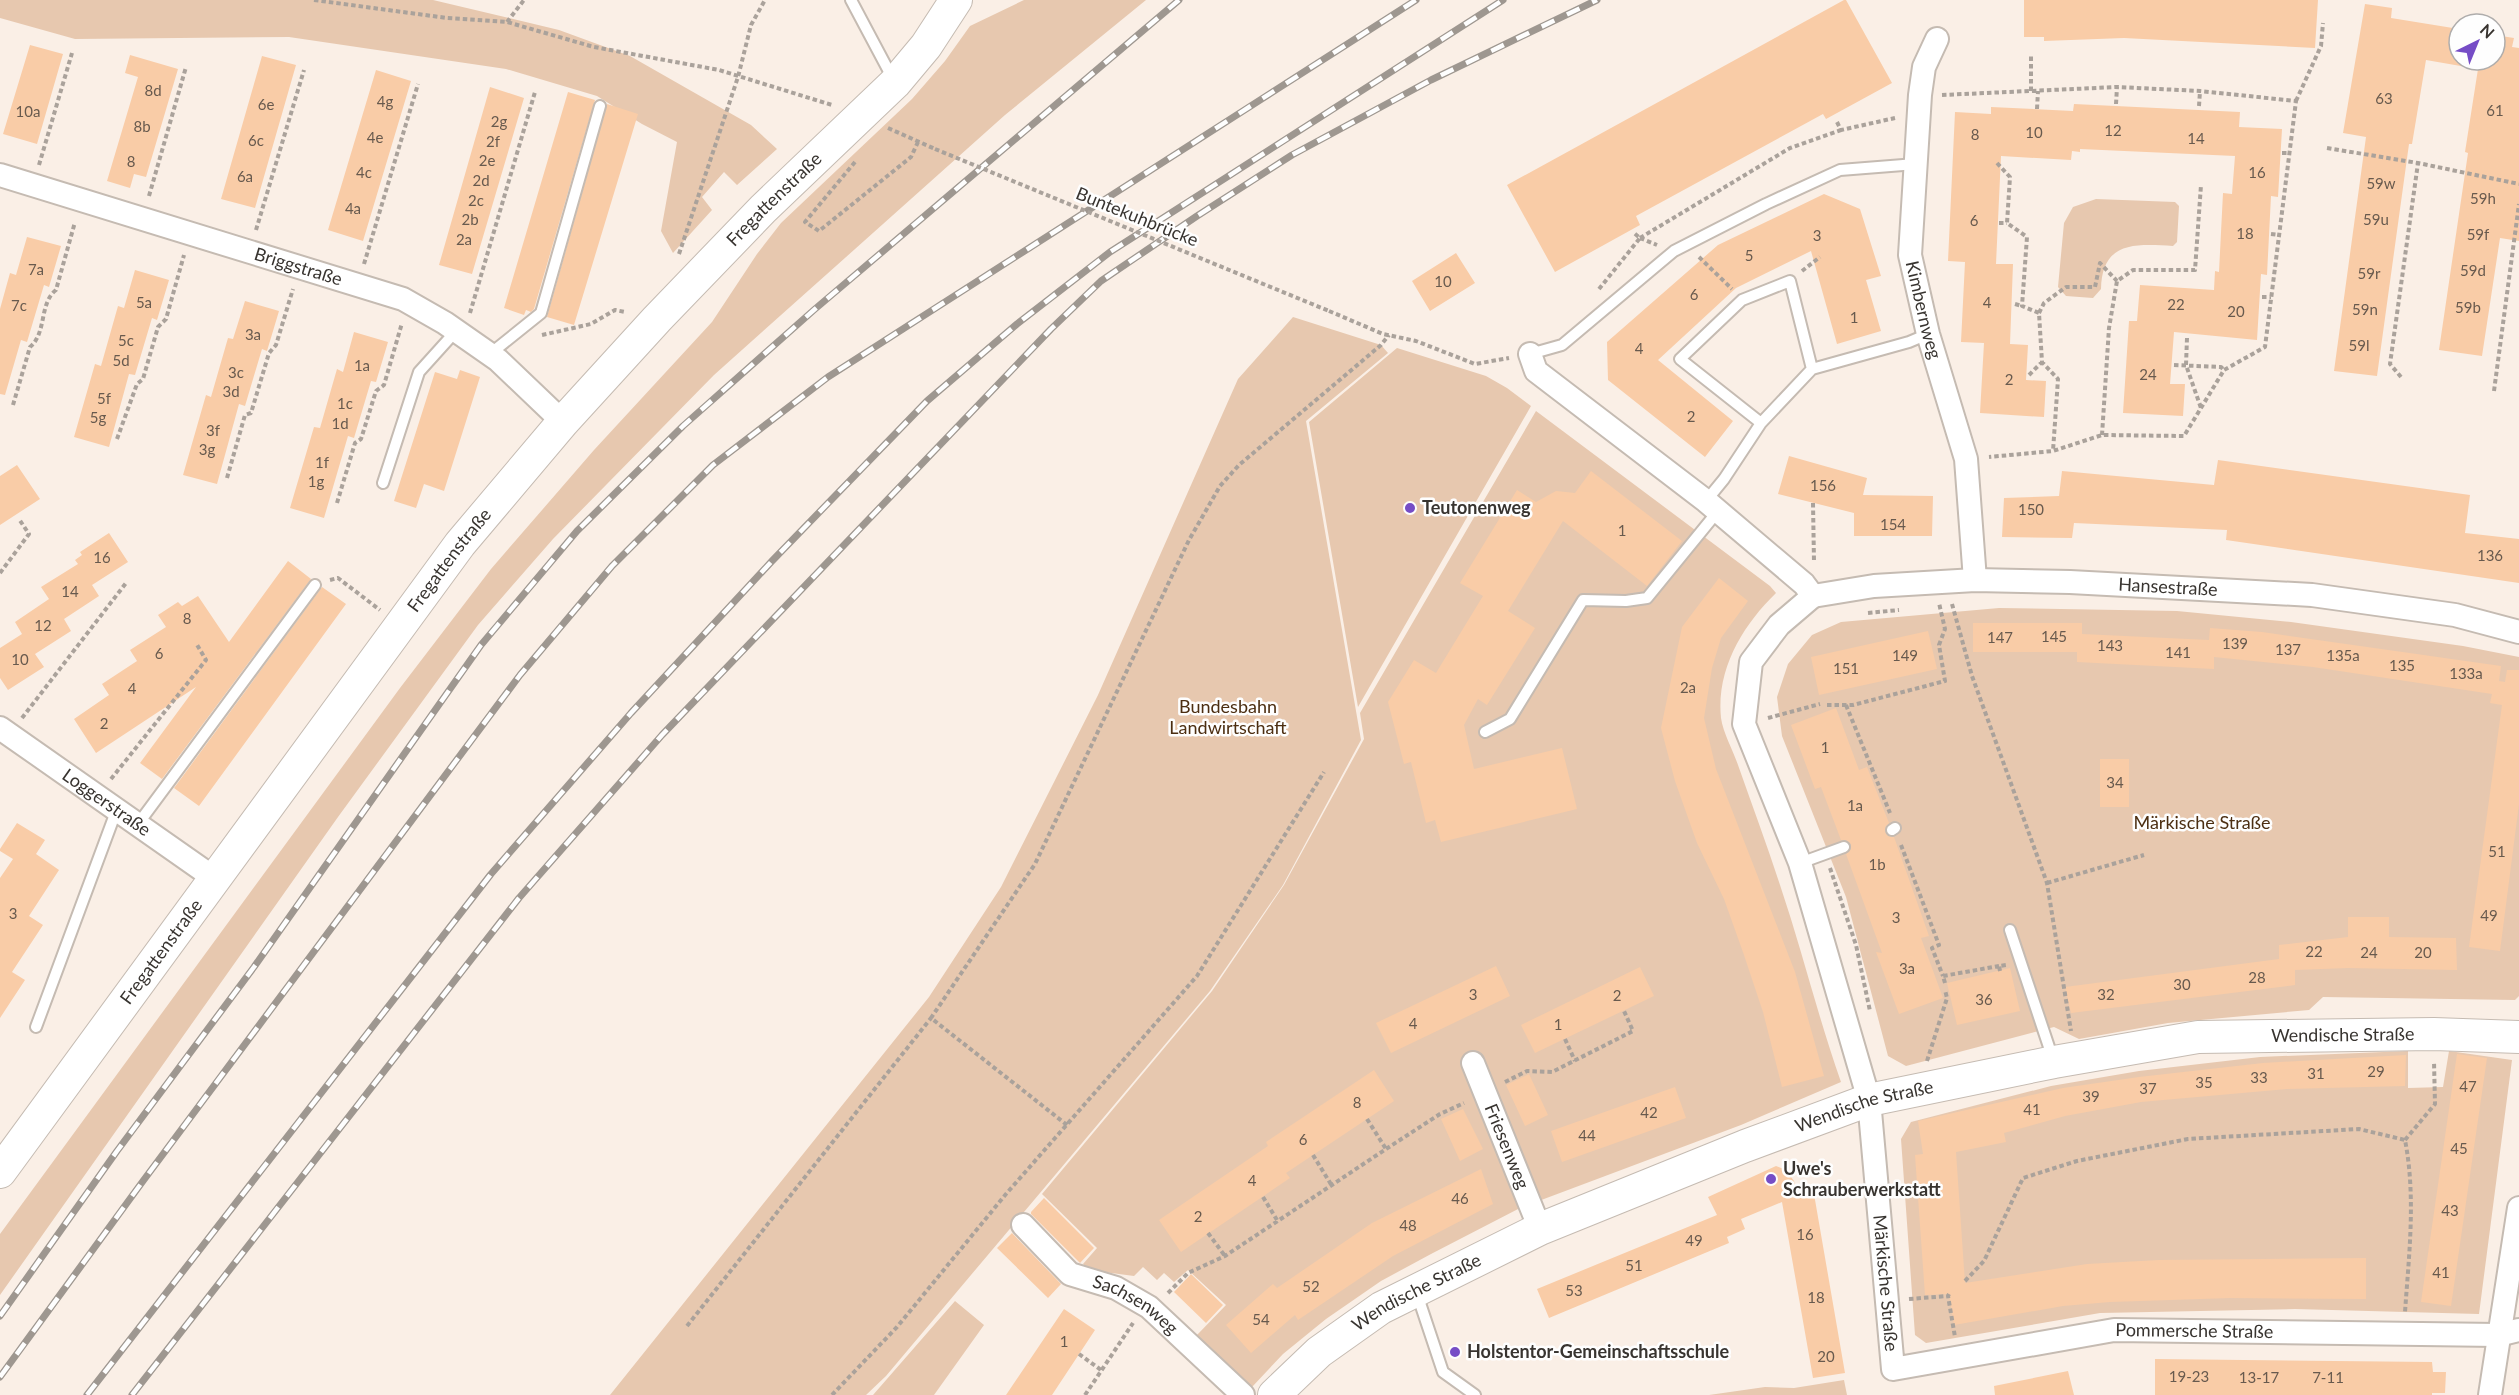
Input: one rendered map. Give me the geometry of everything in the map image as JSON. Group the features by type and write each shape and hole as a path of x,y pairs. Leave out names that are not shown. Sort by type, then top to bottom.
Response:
{"street":[{"name":"Fregattenstraße","path":"0,1172 460,544 563,422 657,318 763,209 895,83 926,46 956,0"},
{"name":"Kimbernweg","path":"1936,39 1924,67 1920,95 1910,255 1928,334 1966,459 1975,580"},
{"name":"Briggstraße","path":"0,175 142,220 300,266 408,302 490,354 563,422"},
{"path":"1530,354 1536,371 1712,506 1804,584 1813,596"},
{"name":"Hansestraße","path":"1813,596 1874,586 1937,592 1975,580 2070,582 2312,595 2455,615 2519,632"},
{"name":"Märkische Straße","path":"1813,596 1779,626 1751,662 1744,724 1800,863 1869,1100 1885,1301 1893,1369"},
{"name":"Loggerstraße","path":"4,731 214,878"},
{"name":"Wendische Straße","path":"1274,1395 1319,1352 1381,1308 1540,1229 1745,1146 1869,1100 2065,1060 2198,1037 2434,1034 2519,1037"},
{"name":"Friesenweg","path":"1473,1063 1540,1229"},
{"path":"2490,1395 2509,1333 2519,1208"},
{"name":"Sachsenweg","path":"1023,1225 1070,1274 1116,1288 1149,1307 1243,1395"},
{"name":"Pommersche Straße","path":"1893,1369 2114,1330 2509,1333"}],"lane":[{"path":"851,0 895,83"},
{"path":"490,354 541,313 600,106"},
{"path":"1530,354 1562,345 1674,251 1766,204 1840,170 1916,164"},
{"path":"1761,423 1680,359 1742,300 1790,280 1812,369"},
{"path":"382,483 418,372 459,333"},
{"path":"1485,732 1510,719 1583,600 1626,601 1647,598 1712,506 1724,479 1761,423 1812,369 1909,342 1928,334"},
{"path":"138,824 315,585"},
{"path":"36,1027 117,809"},
{"path":"1800,863 1844,847"},
{"path":"2010,930 2065,1060"},
{"path":"1416,1291 1443,1372 1475,1395"}],"path":[{"path":"314,0 447,18 507,22 594,47 690,63 830,103 866,138 878,127 888,128"},
{"path":"507,22 524,0"},
{"path":"676,264 738,77 751,25 765,0"},
{"path":"1966,459 2053,451 2102,435 2184,436 2223,370 2265,347 2296,101 2321,46 2323,23"},
{"path":"33,186 72,53"},
{"path":"2031,54 2031,91"},
{"path":"142,220 186,67"},
{"path":"249,251 304,70"},
{"path":"358,285 418,84"},
{"path":"1920,95 2117,87 2200,91 2296,101"},
{"path":"2116,104 2117,87"},
{"path":"2037,109 2038,91"},
{"path":"2199,106 2200,91"},
{"path":"459,333 535,92"},
{"path":"1596,292 1640,238 1790,148 1841,130 1897,117 1918,119"},
{"path":"1837,122 1841,130"},
{"path":"881,136 888,128"},
{"name":"Buntekuhbrücke","path":"888,128 1389,336 1416,341 1475,363 1530,354"},
{"path":"859,158 804,222 819,231 910,157 918,142"},
{"path":"2327,148 2418,163 2519,184"},
{"path":"2282,153 2290,153"},
{"path":"1997,163 2010,177 2007,223"},
{"path":"2401,377 2390,364 2418,163"},
{"path":"2102,435 2109,328 2117,280 2133,270 2195,270 2201,185"},
{"path":"13,405 30,347 37,342 50,295 56,290 81,201"},
{"path":"2494,391 2519,204"},
{"path":"1999,222 2007,223 2027,237 2022,306"},
{"path":"1634,233 1640,238 1674,251 1702,258 1742,300"},
{"path":"117,439 137,384 143,379 158,327 166,319 190,234"},
{"path":"2271,234 2279,235"},
{"path":"2053,451 2058,379 2042,362 2040,314 2044,303 2066,287 2096,287 2100,263 2117,280"},
{"path":"227,478 245,415 251,413 269,353 276,345 300,266"},
{"path":"2262,297 2271,297"},
{"path":"337,503 355,443 362,439 376,391 384,385 408,302"},
{"path":"2015,304 2040,314"},
{"path":"508,339 551,334 591,324 615,310 657,318"},
{"path":"687,1326 931,1017 1035,864 1189,540 1220,486 1239,465 1389,336"},
{"path":"2187,338 2186,365 2201,408"},
{"path":"2029,375 2042,362"},
{"path":"2174,365 2221,367 2223,370"},
{"path":"1812,559 1814,503"},
{"path":"0,573 29,534 19,519"},
{"path":"315,585 338,578 400,624"},
{"path":"4,731 126,583"},
{"path":"1937,592 1951,599 1962,600"},
{"path":"1931,605 1937,592"},
{"path":"1827,705 1853,705 1945,681 1939,645 1945,629 1937,592"},
{"path":"1951,599 1972,676 2046,883 2065,1060"},
{"path":"1867,613 1900,610"},
{"path":"98,796 206,660 196,643"},
{"path":"1744,724 1820,704"},
{"path":"832,1395 897,1327 1006,1194 1197,976 1324,772"},
{"path":"2046,883 2144,855"},
{"path":"1945,983 1943,976 1999,966"},
{"path":"1918,1091 1947,998 1945,990"},
{"path":"1085,1395 1134,1323 1188,1274 1225,1256 1440,1114 1527,1071 1552,1072 1633,1031 1624,1011"},
{"path":"931,1017 1067,1125"},
{"path":"2404,1334 2409,1251 2410,1168 2405,1140 2434,1104 2434,1034"},
{"path":"1565,1039 1575,1060"},
{"path":"1367,1119 1386,1149"},
{"path":"1965,1281 1984,1261 2023,1178 2077,1161 2188,1139 2359,1129 2405,1140"},
{"path":"1313,1155 1332,1186"},
{"path":"1263,1197 1277,1220"},
{"path":"1208,1233 1225,1256"},
{"path":"1885,1301 1948,1295 1959,1357"},
{"path":"1079,1354 1101,1370"}],"green space":[{"path":"0,0 433,0 559,30 630,56 751,125 777,149 737,185 724,172 702,197 712,210 673,253 661,231 677,142 642,124 597,96 506,69 289,37 75,39 0,18"},
{"path":"1024,0 1146,0 1005,115 714,375 553,539 478,625 338,817 0,1295 0,1234 400,688 491,569 594,450 712,322 757,254 781,223 912,99 945,61 970,26"},
{"path":"2096,199 2175,202 2179,206 2177,242 2173,246 2146,245 2123,249 2107,262 2101,289 2093,298 2066,296 2058,287 2064,223 2073,207"},
{"name":"Bundesbahn Landwirtschaft","path":"1293,317 1381,345 1388,353 1306,421 1361,740 1283,885 1210,991 886,1376 866,1395 610,1395 929,997 1001,887 1098,695 1238,379"},
{"path":"1397,348 1486,376 1531,406 1358,707 1309,422"},
{"path":"1536,411 1770,586 1776,593 1753,619 1734,649 1723,682 1721,718 1780,885 1841,1082 1741,1125 1520,1208 1381,1281 1326,1319 1283,1354 1252,1387 1245,1385 1197,1335 1226,1305 1188,1270 1174,1282 1164,1273 1157,1280 1143,1267 1134,1276 1089,1270 1083,1264 1097,1248 1042,1194 1212,991 1284,885 1364,739 1360,713"},
{"path":"1999,608 2177,611 2291,622 2463,646 2519,657 2519,996 2515,1000 2323,997 2309,1010 2168,1023 2079,1039 2054,1027 1906,1066 1888,1056 1846,897 1782,736 1777,697 1788,664 1812,635 1841,622"},
{"path":"2408,1051 2408,1088 2443,1087 2449,1051 2512,1060 2479,1314 2295,1309 2100,1313 1926,1343 1915,1335 1901,1139 1911,1122 2051,1086 2139,1071 2260,1057"},
{"path":"955,1301 984,1325 934,1395 873,1395"},
{"name":"Holstentor-Gemeinschaftsschule","path":"1844,1380 1847,1395 1709,1395 1765,1387 1794,1388"}],"building":[{"path":"1844,0 1892,83 1826,119 1823,114 1636,216 1640,225 1555,272 1507,185"},
{"path":"2024,0 2318,0 2315,48 2124,38 2044,41 2044,37 2024,37"},
{"path":"2365,4 2392,8 2391,18 2447,27 2447,64 2426,60 2412,144 2409,144 2377,376 2334,371 2366,137 2343,133"},
{"path":"2507,37 2514,38 2512,47 2519,48 2519,241 2500,238 2482,356 2439,350 2468,153 2465,152 2478,72 2507,72"},
{"path":"30,45 63,54 37,144 3,134"},
{"path":"130,55 178,69 146,177 134,174 130,188 107,181 138,77 125,73"},
{"path":"262,56 296,65 255,208 221,199"},
{"path":"376,70 411,81 363,241 328,230"},
{"path":"490,87 524,98 472,274 439,265"},
{"path":"568,92 595,100 534,309 531,312 526,310 524,315 504,308"},
{"path":"607,104 638,114 574,325 547,317"},
{"path":"2074,104 2240,112 2239,127 2282,129 2278,197 2271,196 2267,275 2261,274 2257,340 2174,332 2170,384 2185,384 2183,416 2123,413 2129,321 2137,321 2140,285 2214,290 2215,271 2219,272 2223,193 2232,194 2235,156 2080,149 2080,152 2072,151 2071,160 2001,156 1996,264 2013,264 2010,344 2028,345 2026,380 2046,381 2044,417 1980,413 1984,343 1961,342 1965,262 1948,261 1955,112 1991,114 1991,107 2073,111"},
{"path":"1824,194 1860,209 1881,276 1866,280 1881,331 1837,344 1811,251 1736,288 1658,360 1733,421 1705,457 1608,380 1607,342 1718,245"},
{"path":"27,237 61,246 49,287 44,285 27,342 21,340 5,395 0,394 0,309 10,273 16,275"},
{"path":"1456,253 1475,283 1430,311 1412,281"},
{"path":"135,270 169,280 157,320 152,318 135,375 129,374 109,447 74,437 95,364 101,366 118,306 124,308"},
{"path":"245,301 279,311 267,351 262,349 245,406 239,404 217,484 183,475 206,395 211,397 228,338 233,339"},
{"path":"354,332 388,342 376,382 371,381 354,438 348,436 324,518 290,508 314,427 320,428 337,369 343,372"},
{"path":"460,370 480,377 444,491 424,484 416,508 394,501 435,372 457,379"},
{"path":"1789,456 1867,478 1863,495 1933,496 1932,536 1854,536 1854,513 1778,494"},
{"path":"2218,460 2470,495 2465,533 2519,539 2519,583 2226,540 2227,530 2074,523 2072,538 2002,537 2004,498 2059,496 2062,471 2214,485"},
{"path":"17,465 40,499 0,525 0,476"},
{"path":"1591,471 1682,541 1647,586 1563,521 1508,611 1535,628 1487,705 1478,699 1464,725 1474,769 1562,748 1577,809 1441,842 1435,820 1426,823 1411,762 1404,764 1388,702 1414,660 1436,673 1483,596 1460,583 1517,490 1536,502 1556,491 1575,493"},
{"path":"109,533 128,562 92,585 99,596 64,619 71,631 35,654 44,667 8,690 0,678 0,648 22,634 15,622 49,599 41,587 78,564 75,560 82,555 80,552"},
{"path":"288,561 311,579 162,779 140,763 196,687 96,753 74,719 109,695 102,684 137,661 130,650 166,627 158,615 178,602 182,606 198,596 229,642"},
{"path":"1719,578 1748,601 1721,638 1712,668 1704,718 1716,769 1795,972 1824,1076 1782,1087 1763,1012 1744,955 1724,899 1697,843 1675,781 1661,728 1682,627"},
{"path":"322,587 346,604 199,806 174,788"},
{"path":"1973,623 2082,623 2082,634 2209,640 2210,628 2262,632 2501,666 2499,681 2505,682 2507,670 2519,670 2519,804 2500,951 2469,947 2502,705 2490,703 2492,694 2313,667 2214,657 2214,669 2077,662 2077,652 1973,652"},
{"path":"1928,631 1937,669 1819,695 1811,657"},
{"path":"1836,708 1859,770 1867,767 1889,823 1885,827 1886,834 1894,837 1929,936 1921,938 1943,998 1899,1014 1876,952 1882,953 1846,854 1851,849 1851,844 1846,840 1841,840 1821,787 1815,789 1791,725"},
{"path":"2100,759 2129,759 2129,807 2100,807"},
{"path":"17,823 45,840 36,854 59,870 29,916 43,925 12,972 25,980 0,1018 0,878 13,859 0,849"},
{"path":"2348,917 2389,917 2389,937 2456,938 2457,970 2348,968 2295,970 2295,985 2071,1013 2065,987 2279,959 2279,945 2348,937"},
{"path":"1496,966 1510,996 1391,1053 1376,1023"},
{"path":"1640,967 1654,996 1535,1053 1521,1025"},
{"path":"2010,968 2020,1011 1957,1025 1947,983"},
{"path":"2457,1054 2487,1058 2451,1306 2421,1302"},
{"path":"2406,1055 2405,1086 2287,1089 2141,1102 2065,1116 2004,1133 2006,1142 1956,1152 1965,1283 2087,1264 2159,1260 2366,1258 2366,1299 2230,1298 2110,1302 2063,1306 1954,1325 1949,1294 1925,1295 1915,1155 1923,1154 1918,1121 2063,1088 2139,1077 2263,1063"},
{"path":"1374,1070 1394,1101 1286,1173 1290,1178 1181,1252 1159,1220 1268,1146 1266,1142"},
{"path":"1529,1074 1548,1115 1525,1126 1506,1085"},
{"path":"1675,1087 1686,1118 1562,1162 1551,1131"},
{"path":"1463,1109 1483,1149 1460,1161 1441,1119"},
{"path":"1776,1166 1786,1170 1794,1181 1798,1195 1791,1198 1814,1194 1845,1373 1813,1378 1782,1202 1741,1219 1745,1229 1727,1237 1729,1243 1549,1318 1537,1289 1717,1215 1708,1197"},
{"path":"1481,1169 1493,1204 1393,1256 1298,1320 1295,1315 1251,1353 1226,1325 1273,1284 1277,1288 1372,1223"},
{"path":"1044,1198 1094,1248 1080,1263 1031,1214"},
{"path":"1012,1233 1061,1284 1048,1298 997,1248"},
{"path":"1191,1274 1223,1305 1206,1323 1174,1292"},
{"path":"1064,1309 1095,1330 1052,1395 1006,1395"},
{"path":"2155,1359 2432,1362 2433,1372 2446,1372 2445,1393 2432,1393 2432,1395 2155,1395"},
{"path":"2068,1371 2074,1395 1995,1395 1994,1386"}],"railway":[{"path":"0,1316 117,1151 254,967 481,645 577,531 683,426 815,309 1179,0"},
{"path":"0,1377 520,675 612,566 713,465 828,377 1416,0"},
{"path":"87,1395 491,874 631,713 772,561 927,401 1017,324 1110,252 1503,0"},
{"path":"132,1395 519,898 662,735 1051,329 1101,281 1292,155 1431,80 1597,0"}],"place":[{"name":"Teutonenweg","path":"1410,508"},
{"name":"Uwe's Schrauberwerkstatt","path":"1771,1179"},
{"name":"Holstentor-Gemeinschaftsschule","path":"1455,1352"}]}
